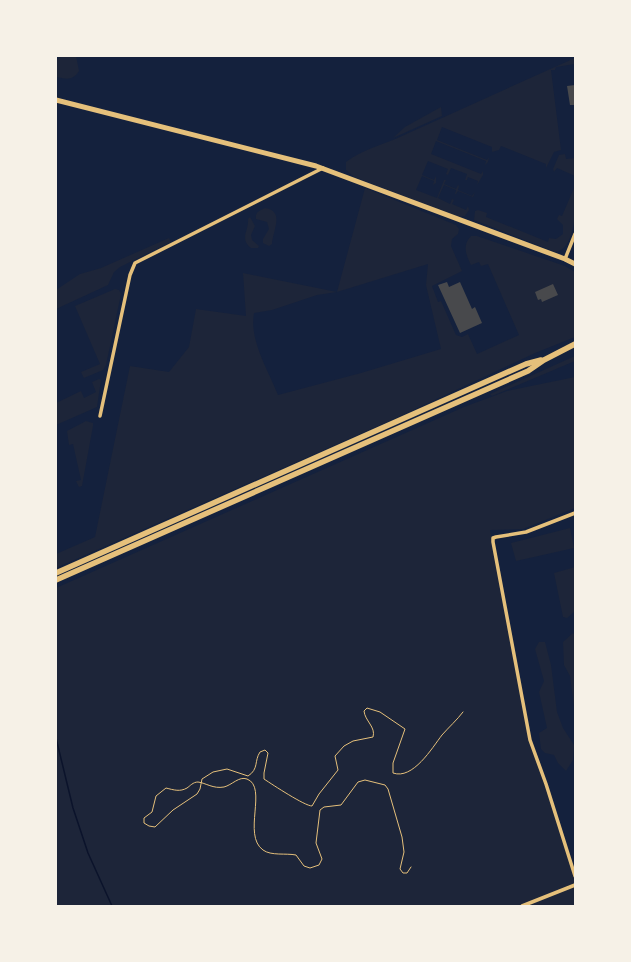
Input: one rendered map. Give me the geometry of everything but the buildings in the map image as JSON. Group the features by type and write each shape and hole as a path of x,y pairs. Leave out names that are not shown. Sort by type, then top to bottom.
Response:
{"main road":[{"path":"56,100 323,168 575,264"},
{"path":"56,580 528,371 544,360 575,344"},
{"path":"56,573 526,364 544,360"}],"street":[{"path":"100,416 130,274 135,263 323,168"},
{"path":"565,259 575,234"},
{"path":"575,513 531,530 493,538 493,542 530,740 546,784 575,876"},
{"path":"522,906 575,885"}],"path":[{"path":"411,866 407,873 403,873 400,869 404,852 402,837 385,785 365,780 358,782 341,805 324,807 320,810 316,843 322,859 319,865 310,868 304,866 296,855 267,852 261,849 253,831 255,790 253,783 248,779 243,778 225,787 206,786 201,783 195,782 179,791 166,788 156,796 152,812 144,818 144,823 155,827 173,810 197,794 201,783 202,779 213,772 227,769 248,776 253,773 257,765 257,756 260,752 265,750 268,753 264,779 296,798 300,803 307,806 312,806 319,794 338,770 335,756 344,746 353,741 373,737 374,729 365,717 364,711 367,708 380,712 405,729 393,763 394,773 399,775 404,774 424,759 442,735 463,712"}],"shaded area":[{"path":"62,56 76,56 79,71 72,78 66,79 56,77 56,60"},
{"path":"575,58 575,64 556,67 555,70 551,70 561,150 554,152 546,168 546,164 501,146 499,150 492,152 492,147 442,127 437,140 487,160 489,157 488,162 485,165 486,161 436,141 431,154 481,174 483,171 483,175 477,185 478,181 468,177 467,180 465,180 467,174 451,168 448,175 446,174 448,169 428,161 422,175 434,180 436,176 436,183 433,185 434,181 422,176 416,190 437,198 444,180 446,180 444,184 456,189 458,185 458,190 472,196 475,192 473,197 458,191 455,194 456,190 444,185 438,198 450,204 452,199 454,200 452,204 466,210 468,206 469,210 465,216 459,217 354,177 346,170 346,162 359,154"},
{"path":"441,107 442,116 393,138 405,127"},
{"path":"565,154 566,159 575,158 575,176 557,168 554,172 553,169 559,155"},
{"path":"365,188 456,225 459,229 458,234 452,239 451,246 462,271 432,286 438,302 441,301 456,335 462,337 468,334 477,354 519,335 488,264 481,266 479,262 471,265 466,254 466,243 471,236 477,236 565,266 575,272 575,337 535,353 396,418 56,568 56,554 95,537 130,366 169,372 189,347 196,309 246,316 243,273 337,292","holes":["428,264 426,285 441,349 361,373 278,395 260,355 254,334 254,313 272,310 317,295 337,292"]},
{"path":"574,188 576,204 574,225 567,244 562,250 555,252 474,220 475,211 478,210 487,213 486,217 548,242 549,238 556,239 563,234 563,225 557,219 559,215 562,216"},
{"path":"265,208 275,213 276,217 272,244 269,246 263,243 263,239 269,229 267,222 256,219 257,213"},
{"path":"250,217 255,226 251,235 252,240 259,246 258,248 251,248 247,244 245,238 248,219"},
{"path":"169,238 171,242 120,267 114,272 108,285 56,309 56,290 80,274 101,268"},
{"path":"115,289 119,290 121,294 106,365 103,370 84,378 81,372 100,364 75,306"},
{"path":"575,356 575,361 492,396 490,394"},
{"path":"575,377 575,508 523,529 490,530 529,743 536,759 573,873 575,881 575,906 56,906 56,588 464,407 507,391"},
{"path":"99,379 101,380 97,407 56,425 56,403 81,391 84,398 96,392 92,382"},
{"path":"86,421 93,423 93,426 82,486 79,487 76,481 81,480 73,444 69,445 67,431"},
{"path":"570,528 574,548 516,561 511,543"},
{"path":"575,567 575,611 567,618 563,617 554,573"},
{"path":"573,633 575,635 575,714 570,676 564,665 563,642"},
{"path":"539,642 545,642 551,665 557,712 563,728 574,745 573,760 566,771 558,763 554,755 545,753 541,749 539,733 547,728 539,692 544,681 535,649"}],"waterway":[{"path":"56,738 73,808 88,853 112,906"}]}
